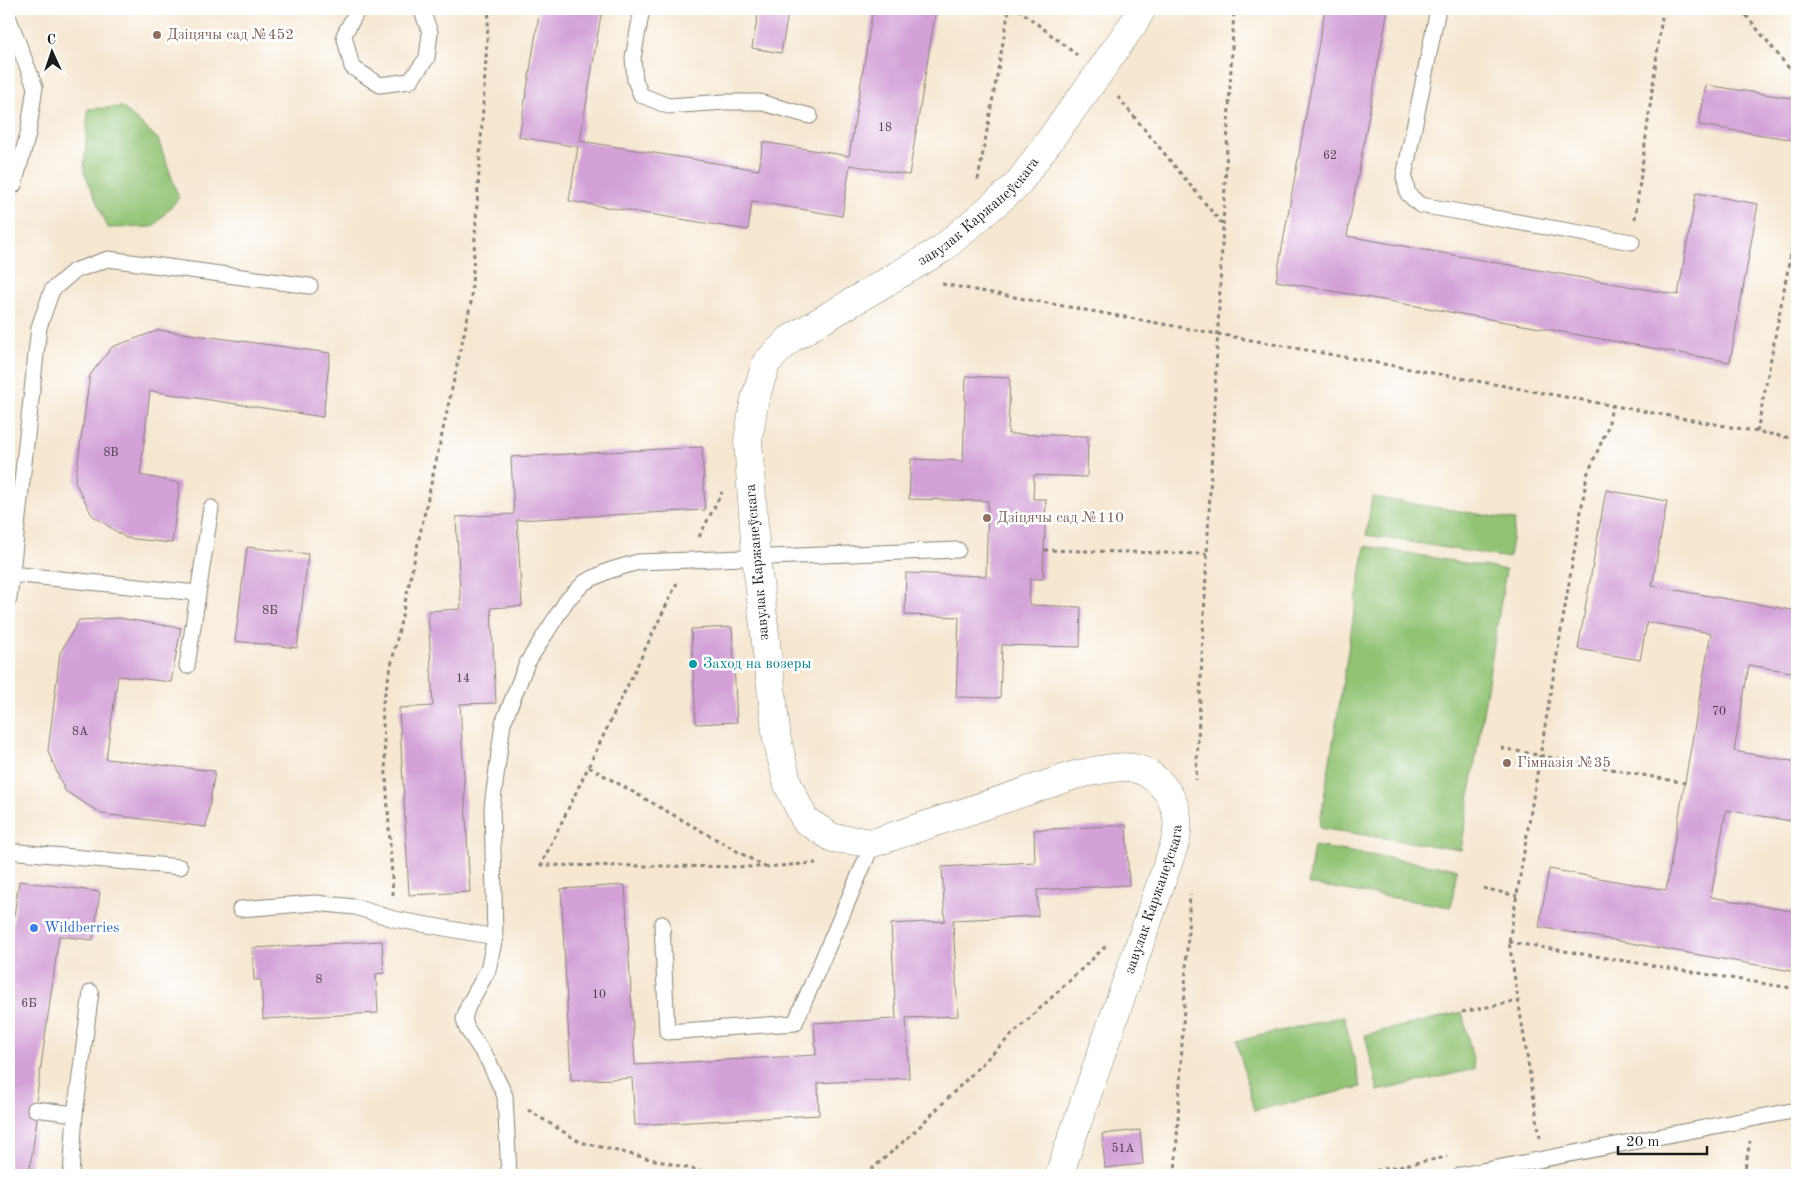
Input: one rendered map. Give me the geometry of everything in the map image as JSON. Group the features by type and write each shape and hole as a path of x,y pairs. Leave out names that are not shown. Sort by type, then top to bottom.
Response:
{"street":[{"name":"завулак Каржанеўскага","path":"1059,1175 1176,840 1178,817 1170,795 1156,778 1132,768 1105,769 1075,775 873,843 833,838 805,820 788,785 777,739 756,556 748,441 754,403 766,363 790,339 942,249 985,214 1017,184 1099,73 1142,9"}],"lane":[{"path":"358,9 344,35 352,67 380,85 410,81 427,58 430,32 421,9"},
{"path":"642,9 633,58 635,80 642,95 668,106 759,102 810,116"},
{"path":"1438,9 1404,178 1408,194 1420,205 1632,242"},
{"path":"9,18 35,87 28,134 14,184 9,187"},
{"path":"9,599 39,327 52,290 74,271 108,259 310,286"},
{"path":"187,666 211,508"},
{"path":"509,1175 505,1096 488,1060 467,1029 464,1019 468,1006 488,970 495,937 492,807 503,723 527,663 554,618 567,600 585,582 608,571 638,562 756,556 958,550"},
{"path":"11,574 197,593"},
{"path":"662,924 667,1032 795,1023 873,843"},
{"path":"9,851 180,867"},
{"path":"240,908 315,903 355,907 394,919 495,937"},
{"path":"71,1175 75,1114 91,992"},
{"path":"35,1109 75,1114"},
{"path":"1461,1175 1797,1110"}],"path":[{"path":"394,919 382,706 471,302 489,9"},
{"path":"985,214 974,202 1009,9"},
{"path":"1018,9 1099,73 1223,225"},
{"path":"1196,781 1234,9"},
{"path":"1632,242 1663,9"},
{"path":"1741,9 1797,78"},
{"path":"1757,432 1797,221"},
{"path":"897,275 1797,439"},
{"path":"1540,1139 1509,942 1587,475 1608,427 1612,405"},
{"path":"1044,550 1207,554"},
{"path":"1501,748 1685,783"},
{"path":"589,767 765,867"},
{"path":"541,865 765,867 820,863"},
{"path":"1483,888 1517,896"},
{"path":"1176,1175 1190,889"},
{"path":"864,1175 912,1135 998,1048 1114,939"},
{"path":"1509,942 1797,989"},
{"path":"1462,1012 1518,1001"},
{"path":"505,1096 580,1142 717,1175"},
{"path":"1352,1175 1451,1156"}],"green space":[{"path":"122,107 158,139 179,198 153,227 108,228 84,172 88,109"},
{"path":"1372,497 1515,520 1509,558 1366,535"},
{"path":"1365,546 1506,570 1461,850 1319,828"},
{"path":"1314,846 1457,869 1451,907 1308,884"},
{"path":"1462,1012 1475,1069 1378,1091 1365,1035"},
{"path":"1344,1016 1361,1087 1254,1111 1237,1041"}],"building":[{"path":"540,9 602,9 580,141 759,170 763,142 849,156 873,9 936,9 909,175 850,165 842,216 752,201 748,230 569,201 578,147 519,137"},
{"path":"759,9 788,14 781,53 752,48"},
{"path":"1325,9 1388,9 1347,236 1678,295 1696,193 1758,204 1730,362 1276,281"},
{"path":"1706,85 1797,99 1795,140 1699,125"},
{"path":"159,330 330,353 323,417 150,391 140,475 180,483 172,543 126,538 92,515 75,482 90,375 112,347"},
{"path":"966,376 1010,378 1008,434 1088,436 1087,477 1034,475 1033,499 1046,499 1043,579 1030,579 1029,605 1081,607 1080,647 1002,645 1000,698 956,697 959,617 905,615 906,573 986,576 988,501 909,499 911,459 963,461"},
{"path":"702,447 705,510 517,520 522,606 491,608 496,703 460,704 470,892 409,895 399,708 433,706 428,611 461,609 456,517 514,514 511,457"},
{"path":"1606,490 1667,501 1652,586 1797,611 1797,673 1749,665 1734,751 1797,762 1797,822 1726,810 1711,897 1797,912 1797,972 1539,927 1549,869 1666,890 1711,633 1647,622 1640,660 1578,649"},
{"path":"247,547 308,554 297,648 235,641"},
{"path":"119,618 181,628 171,682 118,676 106,759 215,771 206,827 102,814 65,791 48,751 60,653 79,620"},
{"path":"732,627 737,722 696,724 691,629"},
{"path":"1126,825 1129,885 1037,890 1038,916 953,920 958,1016 906,1018 909,1078 818,1083 819,1115 635,1125 632,1078 571,1081 561,889 625,885 635,1065 816,1055 814,1023 896,1019 891,924 945,921 942,867 1035,862 1034,830"},
{"path":"19,881 100,892 93,940 59,936 35,1109 38,1112 29,1175 9,1175 9,933 12,930"},
{"path":"382,941 384,973 376,974 378,1013 263,1019 261,980 254,980 252,948"},
{"path":"1140,1130 1143,1164 1105,1168 1102,1134"}],"place":[{"name":"Дзіцячы сад №452","path":"157,35"},
{"name":"Дзіцячы сад №110","path":"987,518"},
{"name":"Заход на возеры","path":"693,664"},
{"name":"Гімназія №35","path":"1507,763"},
{"name":"Wildberries","path":"34,928"}]}
